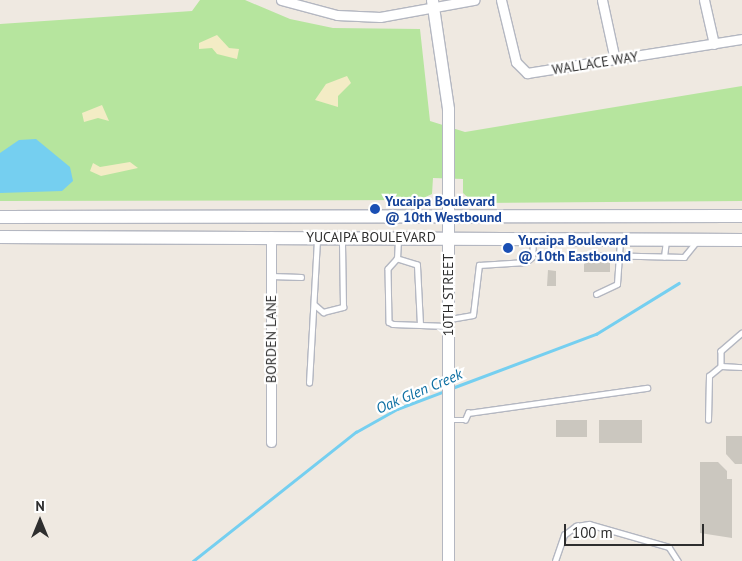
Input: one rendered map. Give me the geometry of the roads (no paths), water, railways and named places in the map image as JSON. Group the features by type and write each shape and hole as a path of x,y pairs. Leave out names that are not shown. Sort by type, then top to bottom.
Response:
{"main road":[{"name":"YUCAIPA BOULEVARD","path":"0,217 449,218 742,216"},
{"name":"YUCAIPA BOULEVARD","path":"0,237 398,236 742,240"}],"street":[{"path":"281,0 337,15 380,17 433,5 474,0"},
{"name":"WALLACE WAY","path":"501,0 520,70 615,60 742,39"},
{"path":"602,0 615,60"},
{"path":"704,0 714,44"},
{"name":"10TH STREET","path":"433,5 448,109 448,561"},
{"name":"BORDEN LANE","path":"271,236 271,442"}],"lane":[{"path":"309,383 315,305 317,236"},
{"path":"315,305 323,312 343,307 342,236"},
{"path":"398,236 397,259 388,269 389,322 420,325 448,323 473,315 479,265 526,262 532,257 533,238"},
{"path":"596,294 617,284 620,239"},
{"path":"664,257 666,240"},
{"path":"597,255 684,257 697,240"},
{"path":"397,259 417,265 420,325"},
{"path":"271,276 301,276"},
{"path":"721,366 721,351 742,334"},
{"path":"708,420 709,376 721,366 742,367"},
{"path":"448,420 465,420 468,412 647,388"},
{"path":"555,561 564,535 576,526 589,524 669,547 678,561"}],"water":[{"path":"36,139 70,167 73,181 62,191 0,193 0,153 19,140"}],"waterway":[{"name":"Oak Glen Creek","path":"452,388 596,334 679,283"},
{"name":"Oak Glen Creek","path":"193,561 356,432 397,409 445,391"}],"place":[{"name":"Yucaipa Boulevard @ 10th Westbound","path":"375,209"},
{"name":"Yucaipa Boulevard @ 10th Eastbound","path":"508,248"}]}
